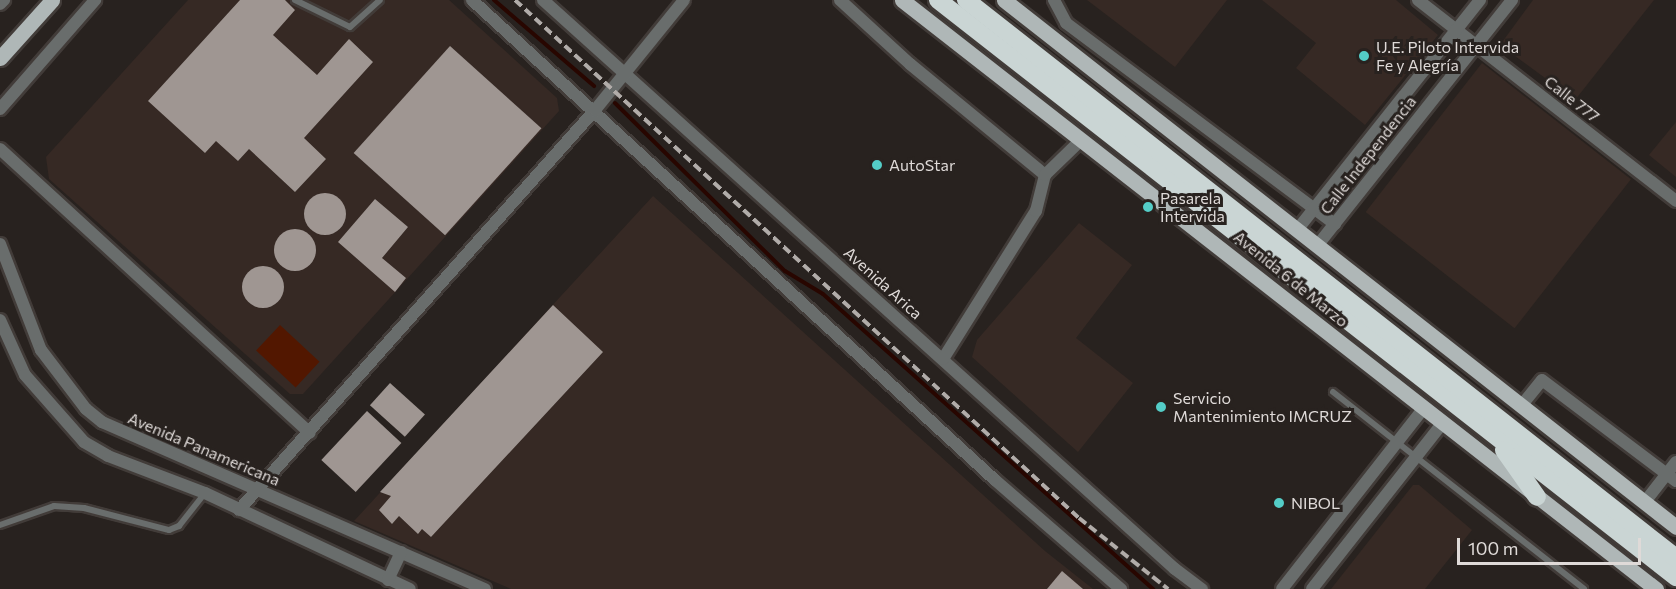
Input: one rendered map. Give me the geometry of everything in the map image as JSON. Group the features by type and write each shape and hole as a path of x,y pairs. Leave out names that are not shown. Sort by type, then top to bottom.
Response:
{"highway":[{"name":"Avenida 6 de Marzo","path":"938,0 1676,577"},
{"name":"Avenida 6 de Marzo","path":"966,0 1676,558"},
{"path":"1490,432 1537,496"}],"main road":[{"path":"0,58 52,0"},
{"name":"Avenida 6 de Marzo","path":"902,0 1656,589"},
{"path":"1004,0 1676,527"}],"street":[{"path":"0,4 4,0"},
{"path":"0,109 95,0"},
{"path":"472,0 595,110 1012,495 1121,589"},
{"name":"Avenida Arica","path":"543,0 1175,569 1203,589"},
{"path":"239,510 595,110 684,0"},
{"path":"840,0 910,64 1045,175"},
{"path":"1054,0 1065,24 1335,224"},
{"name":"Calle 777","path":"1419,0 1676,201"},
{"name":"Calle Independencia","path":"1297,230 1480,0"},
{"name":"Calle Independencia","path":"1317,246 1512,0"},
{"path":"943,359 1036,211 1045,175 1080,141"},
{"path":"0,149 310,432"},
{"name":"Avenida Panamericana","path":"0,244 41,350 86,409 127,436 258,490 485,589"},
{"path":"0,320 25,375 84,441 108,456 205,493 410,589"},
{"path":"1521,406 1542,380 1671,478"},
{"path":"1282,589 1423,409"},
{"path":"1312,589 1442,424"},
{"path":"1644,502 1671,478 1676,462"},
{"path":"388,580 401,552"}],"lane":[{"path":"295,0 350,27 380,0"},
{"path":"1334,392 1416,459 1584,589"},
{"path":"0,525 54,506 84,508 169,530 179,526 205,493"}],"shaded area":[{"path":"188,0 449,0 557,98 559,111 303,394 290,394 49,179 46,157"},
{"path":"1087,0 1227,0 1175,67"},
{"name":"U.E. Piloto Intervida Fe y Alegría","path":"1262,0 1396,0 1438,35 1365,125 1296,68 1316,43"},
{"path":"1533,0 1654,0 1575,100 1500,45"},
{"path":"1482,63 1631,179 1515,328 1366,212"},
{"path":"1676,122 1676,177 1649,155"},
{"path":"653,196 1045,551 1093,589 511,589 354,521"},
{"path":"1079,223 1132,265 1076,338 1133,383 1078,452 972,357 977,340"},
{"path":"280,325 319,362 296,387 256,351"},
{"path":"1413,485 1419,485 1472,530 1425,589 1331,589"}],"building":[{"path":"240,0 285,0 295,10 273,35 317,75 349,39 373,62 304,138 326,159 295,192 249,149 238,161 216,141 205,153 148,101"},
{"path":"450,46 541,128 445,235 354,153"},
{"path":"325,193 333,194 340,199 345,206 345,222 340,229 333,234 325,235 317,234 310,229 305,222 304,214 305,206 310,199 317,194"},
{"path":"375,199 408,227 382,258 406,278 395,292 338,242"},
{"path":"295,229 303,230 310,235 315,242 315,258 310,265 303,270 295,271 287,270 280,265 275,258 274,250 275,242 280,235 287,230"},
{"path":"263,266 271,267 278,272 283,279 283,295 278,302 271,307 263,308 255,307 248,302 243,295 242,287 243,279 248,272 255,267"},
{"path":"553,305 603,352 431,537 422,529 418,534 399,516 392,524 379,510 391,496 380,492"},
{"path":"390,383 425,414 405,437 370,405"},
{"path":"367,411 401,443 356,492 321,460"},
{"path":"1062,571 1083,589 1047,589"}],"waterway":[{"path":"494,0 594,86"},
{"path":"615,103 785,271 823,294 1153,589"}],"railway":[{"path":"515,0 1079,518 1168,589"}],"place":[{"name":"U.E. Piloto Intervida Fe y Alegría","path":"1364,56"},
{"name":"AutoStar","path":"877,165"},
{"name":"Pasarela Intervida","path":"1148,207"},
{"name":"Servicio Mantenimiento IMCRUZ","path":"1161,407"},
{"name":"NIBOL","path":"1279,503"}]}
